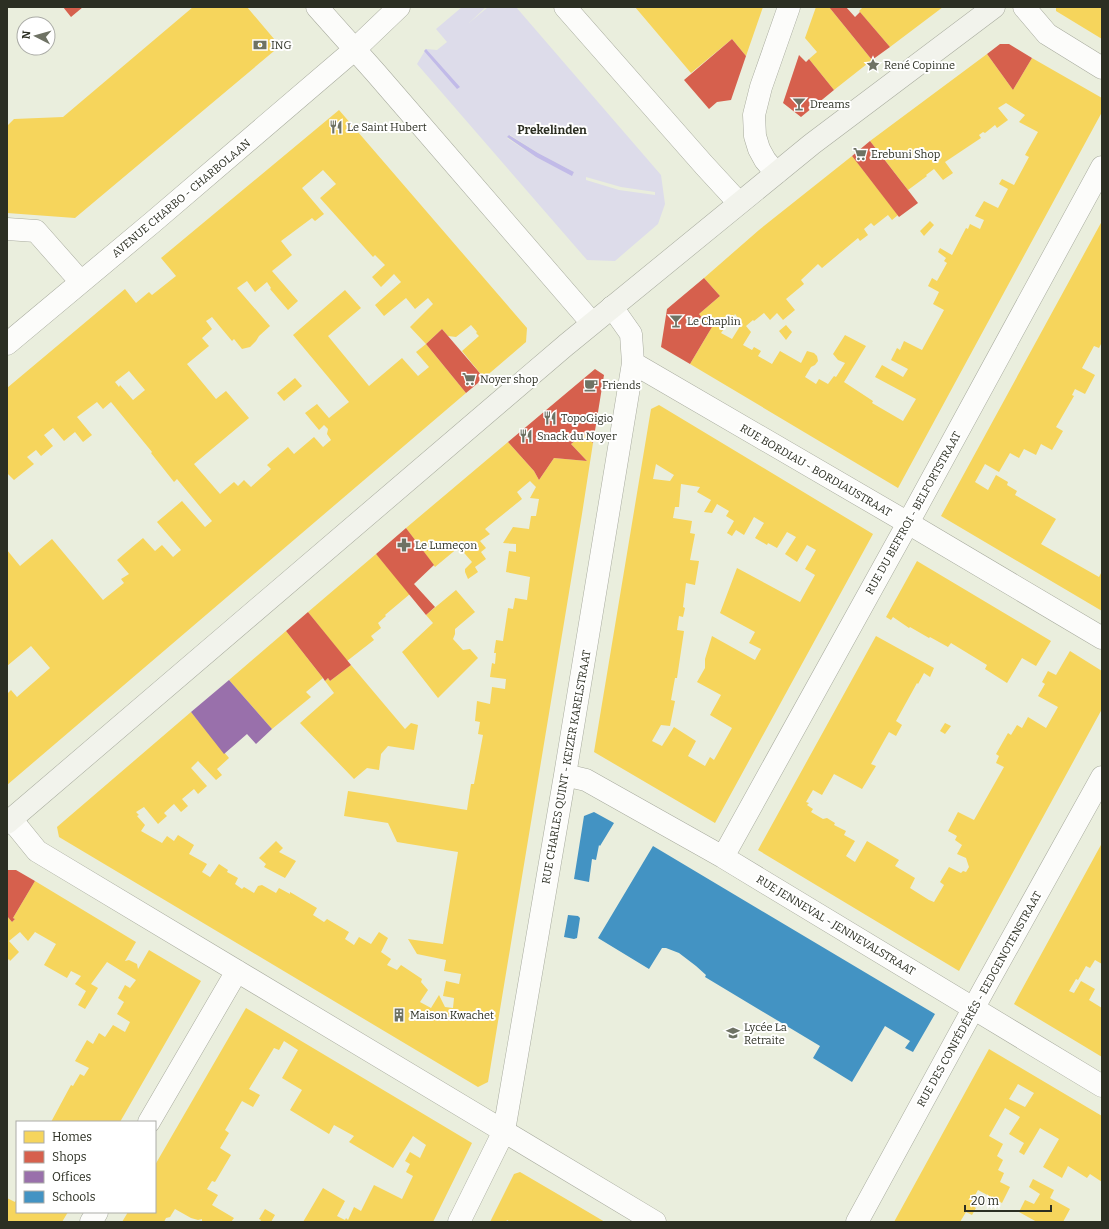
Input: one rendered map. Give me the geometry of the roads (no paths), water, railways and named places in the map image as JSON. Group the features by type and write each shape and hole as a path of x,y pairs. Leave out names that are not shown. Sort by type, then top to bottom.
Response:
{"street":[{"path":"317,7 592,323"},
{"name":"AVENUE CHARBO - CHARBOLAAN","path":"7,344 354,50 376,27 399,7"},
{"path":"565,7 699,159 740,203"},
{"path":"776,173 765,160 759,149 755,136 754,115 761,87 789,7"},
{"path":"655,1222 37,851 9,821 592,323 812,144 994,7"},
{"path":"1024,7 1046,34 1102,68"},
{"name":"RUE DU BEFFROI - BELFORTSTRAAT","path":"723,857 908,523 1102,167"},
{"path":"7,229 36,231 81,282"},
{"name":"RUE CHARLES QUINT - KEIZER KARELSTRAAT","path":"459,1222 504,1131 566,775 633,363 631,334 612,307"},
{"name":"RUE BORDIAU - BORDIAUSTRAAT","path":"633,363 1102,638"},
{"name":"RUE JENNEVAL - JENNEVALSTRAAT","path":"566,775 586,780 723,857 1102,1086"},
{"name":"RUE DES CONFÉDÉRÉS - EEDGENOTENSTRAAT","path":"857,1222 1102,776"},
{"path":"150,1121 237,971"},
{"path":"92,1222 96,1213"}],"place":[{"name":"ING","path":"260,45"},
{"name":"René Copinne","path":"873,65"},
{"name":"Dreams","path":"799,104"},
{"name":"Le Saint Hubert","path":"336,127"},
{"name":"Erebuni Shop","path":"860,154"},
{"name":"Le Chaplin","path":"676,321"},
{"name":"Noyer shop","path":"469,379"},
{"name":"Friends","path":"591,385"},
{"name":"TopoGigio","path":"550,418"},
{"name":"Snack du Noyer","path":"526,436"},
{"name":"Le Lumeçon","path":"404,545"},
{"name":"Maison Kwachet","path":"399,1015"},
{"name":"Lycée La Retraite","path":"733,1033"}],"district":[{"name":"Prekelinden","path":"552,130"}]}
